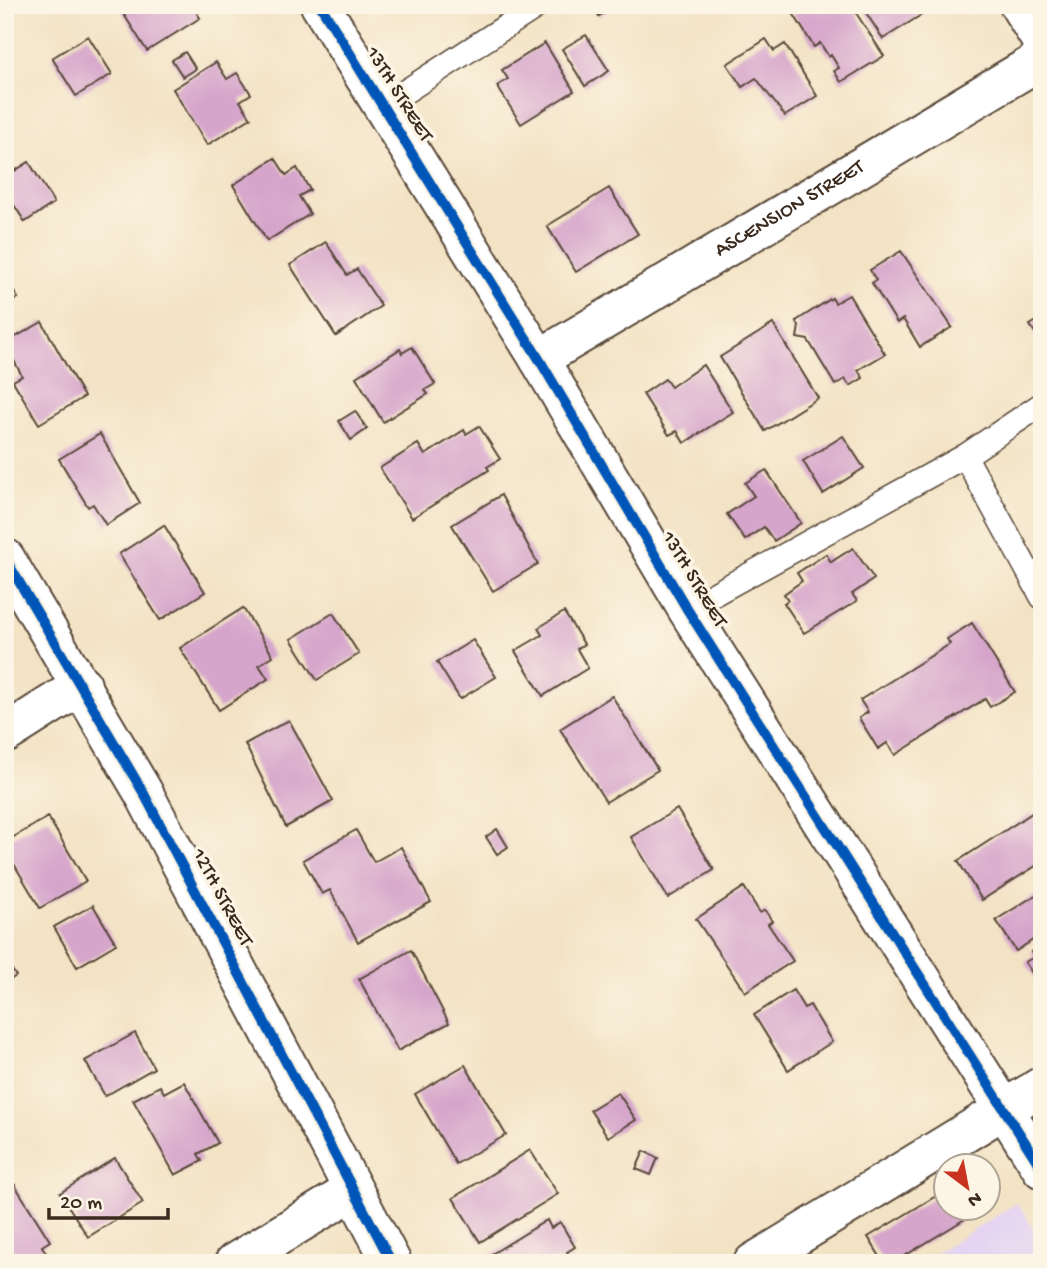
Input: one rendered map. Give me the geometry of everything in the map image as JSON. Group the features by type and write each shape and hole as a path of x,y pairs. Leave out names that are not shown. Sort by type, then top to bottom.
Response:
{"street":[{"name":"13TH STREET","path":"320,5 539,359 687,609 1042,1169"},
{"path":"1019,5 1042,42"},
{"name":"ASCENSION STREET","path":"539,359 1042,59"},
{"name":"12TH STREET","path":"5,558 143,792 392,1263"},
{"path":"5,734 82,685"},
{"path":"753,1263 1042,1086"},
{"path":"234,1263 352,1191"}],"lane":[{"path":"383,106 539,5"},
{"path":"687,609 965,456 1042,404"},
{"path":"965,456 1042,597"}],"shaded area":[{"path":"1017,1203 1042,1242 1042,1263 920,1263 986,1222 1002,1222 1002,1212"}],"building":[{"path":"128,5 192,5 200,18 147,51 121,10"},
{"path":"593,5 612,5 613,7 599,16"},
{"path":"788,5 856,5 860,11 856,13 884,56 841,82 834,71 839,68 831,55 829,57 820,43 814,47"},
{"path":"861,5 932,5 934,7 883,39"},
{"path":"586,35 609,71 585,86 562,49"},
{"path":"88,36 112,74 76,96 52,58"},
{"path":"766,39 774,51 785,44 817,96 785,116 756,78 742,87 727,64"},
{"path":"545,43 574,91 521,124 497,86 508,79 502,70"},
{"path":"185,52 196,69 183,77 172,60"},
{"path":"216,62 227,79 237,73 251,94 240,101 251,118 207,145 173,89"},
{"path":"275,158 286,175 297,168 310,190 299,196 310,214 267,241 233,185"},
{"path":"29,162 54,203 25,222 5,191 5,177"},
{"path":"609,188 638,234 576,272 547,226"},
{"path":"326,242 347,275 357,269 381,306 336,336 290,265"},
{"path":"901,251 952,327 920,347 903,319 897,323 872,283 876,280 870,270"},
{"path":"5,278 18,298 5,306"},
{"path":"849,295 885,354 858,370 863,378 850,386 845,379 835,385 808,340 797,338 799,326 796,321 832,298 835,303"},
{"path":"1042,318 1042,343 1030,325"},
{"path":"42,322 84,397 39,424 13,381 22,376 5,343"},
{"path":"773,324 818,398 765,431 720,357"},
{"path":"412,347 435,384 425,390 428,394 383,422 356,377 400,349 402,353"},
{"path":"703,365 733,412 684,443 677,431 669,435 643,394 665,379 671,387"},
{"path":"355,411 367,429 351,440 339,421"},
{"path":"479,426 500,459 487,467 489,470 412,518 380,468 418,444 425,455 464,430 466,434"},
{"path":"100,434 140,503 106,525 93,504 88,507 59,459"},
{"path":"843,436 864,468 823,494 803,461"},
{"path":"766,470 801,523 774,541 764,527 745,540 727,514 754,496 745,483"},
{"path":"501,495 538,564 493,591 452,525"},
{"path":"164,525 205,592 160,620 119,554"},
{"path":"853,548 874,579 852,594 857,601 804,633 784,603 788,600 784,594 802,581 797,573 826,554 831,562"},
{"path":"243,608 273,656 259,665 268,679 219,710 180,648"},
{"path":"564,612 584,644 577,649 588,668 543,696 515,651 542,635 538,628"},
{"path":"333,613 359,654 317,680 291,639"},
{"path":"972,623 1015,692 990,707 985,699 895,755 887,743 878,749 859,718 868,712 860,700 950,644 947,639"},
{"path":"473,640 496,677 460,699 437,662"},
{"path":"612,696 658,770 606,802 560,729"},
{"path":"289,720 333,801 286,827 245,744"},
{"path":"677,809 714,870 668,898 631,837"},
{"path":"1032,813 1038,823 1042,821 1042,862 982,900 958,861"},
{"path":"48,817 86,881 40,908 5,849 5,842"},
{"path":"497,829 508,847 497,854 486,837"},
{"path":"356,830 374,862 401,847 431,902 358,942 330,890 322,894 303,860"},
{"path":"744,887 760,913 765,910 772,921 768,924 793,961 745,992 696,919"},
{"path":"1042,891 1042,934 1016,951 996,920"},
{"path":"93,905 116,944 77,967 54,927"},
{"path":"1042,945 1042,989 1025,962 1034,957 1031,952"},
{"path":"411,950 449,1023 398,1051 359,979"},
{"path":"5,959 16,976 5,983"},
{"path":"793,990 804,1008 810,1005 832,1042 788,1070 754,1015"},
{"path":"135,1033 154,1068 105,1096 85,1061"},
{"path":"465,1065 506,1135 456,1164 415,1094"},
{"path":"184,1082 218,1143 198,1154 202,1161 175,1175 133,1100 160,1086 164,1093"},
{"path":"618,1093 636,1120 608,1137 590,1110"},
{"path":"530,1150 558,1194 480,1242 453,1198"},
{"path":"644,1151 658,1158 651,1175 636,1169"},
{"path":"115,1158 143,1203 88,1237 60,1193"},
{"path":"11,1179 50,1241 42,1246 52,1263 5,1263 5,1183"},
{"path":"932,1198 932,1222 960,1222 893,1263 884,1263 868,1237"},
{"path":"547,1220 551,1228 560,1222 575,1247 567,1252 572,1260 495,1263 490,1255"}],"cycle path":[{"path":"320,5 539,359 687,609 1042,1169"},
{"path":"5,558 143,792 392,1263"}]}
